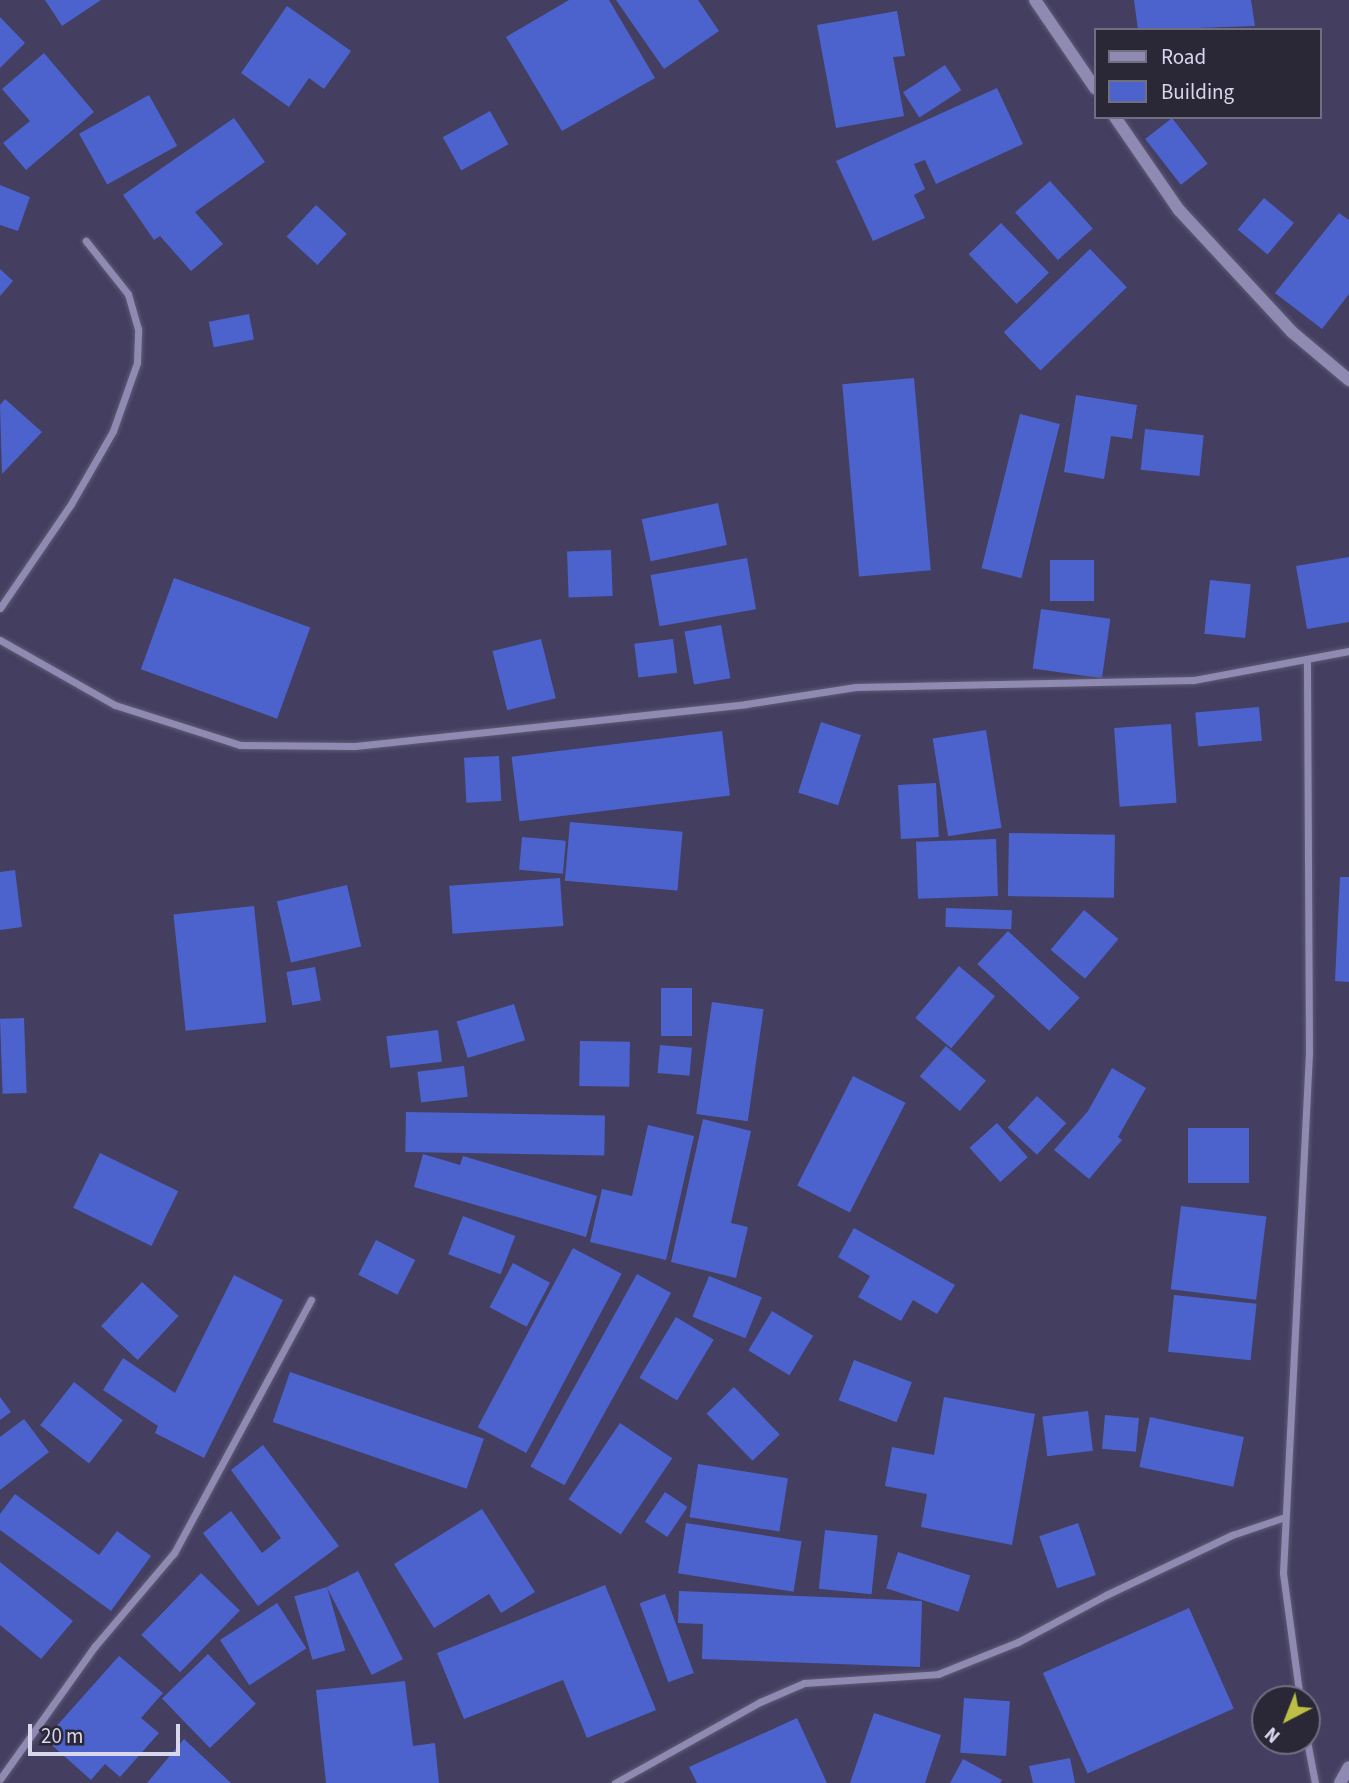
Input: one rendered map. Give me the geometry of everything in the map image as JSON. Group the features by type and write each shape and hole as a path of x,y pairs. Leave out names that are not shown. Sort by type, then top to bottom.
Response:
{"street":[{"path":"1035,0 1094,87"},
{"path":"1116,119 1179,210 1292,332 1349,380"},
{"path":"0,608 71,505 113,431 137,363 138,329 128,294 86,241"},
{"path":"0,640 115,705 240,745 355,746 746,704 856,687 1194,680 1349,651"},
{"path":"1298,1685 1283,1573 1309,1053 1307,659"},
{"path":"0,1779 95,1646 174,1553 311,1300"},
{"path":"615,1783 760,1702 804,1684 938,1674 1018,1643 1106,1595 1232,1535 1285,1517"},
{"path":"1310,1755 1315,1783"},
{"path":"1340,1783 1349,1768"}],"building":[{"path":"45,0 101,0 62,26"},
{"path":"569,0 609,0 655,78 562,131 506,37"},
{"path":"616,0 698,0 719,31 664,69"},
{"path":"1134,0 1251,0 1255,26 1196,28 1138,28"},
{"path":"287,6 351,51 324,89 309,78 289,107 241,73"},
{"path":"897,11 905,56 893,57 904,116 836,128 817,25"},
{"path":"0,17 25,43 0,68"},
{"path":"44,53 94,112 26,170 3,143 30,121 2,89"},
{"path":"945,65 961,90 919,117 903,92"},
{"path":"997,88 1023,144 936,184 925,160 914,164 925,189 914,195 925,218 873,241 836,161"},
{"path":"149,95 177,146 107,185 79,134"},
{"path":"490,111 508,144 461,170 443,137"},
{"path":"234,118 265,162 195,212 223,244 191,271 160,236 154,240 123,195"},
{"path":"1171,119 1208,164 1181,185 1145,139"},
{"path":"1050,181 1093,229 1058,260 1015,212"},
{"path":"0,185 30,197 18,231 0,225"},
{"path":"1264,198 1294,223 1268,254 1238,229"},
{"path":"316,205 347,234 317,265 287,236"},
{"path":"1339,213 1349,220 1349,294 1322,329 1275,293"},
{"path":"1001,223 1049,273 1017,304 969,254"},
{"path":"1090,249 1127,287 1040,370 1004,332"},
{"path":"0,269 13,281 0,296"},
{"path":"249,314 254,340 214,347 209,322"},
{"path":"914,378 931,570 859,577 842,384"},
{"path":"1076,395 1137,405 1132,439 1111,436 1104,479 1064,472"},
{"path":"5,399 42,432 2,474 0,405"},
{"path":"1020,414 1060,424 1021,578 982,568"},
{"path":"1145,429 1204,435 1199,476 1141,470"},
{"path":"718,503 727,545 651,561 642,519"},
{"path":"611,550 613,596 569,598 567,552"},
{"path":"1349,557 1349,622 1307,629 1296,566"},
{"path":"747,558 756,609 660,626 650,575"},
{"path":"1050,560 1094,560 1094,601 1050,601"},
{"path":"174,578 310,628 277,719 141,669"},
{"path":"1210,580 1251,584 1245,638 1204,634"},
{"path":"1041,609 1110,619 1102,678 1033,668"},
{"path":"721,625 730,678 694,685 685,631"},
{"path":"541,639 556,698 507,710 492,651"},
{"path":"673,639 677,673 638,677 634,644"},
{"path":"1259,707 1262,741 1198,746 1195,713"},
{"path":"821,722 861,735 838,805 798,792"},
{"path":"1171,724 1177,803 1120,807 1114,728"},
{"path":"986,730 1001,828 948,836 933,738"},
{"path":"722,731 730,796 520,821 512,757"},
{"path":"499,756 501,801 466,803 464,758"},
{"path":"936,783 939,837 901,839 898,785"},
{"path":"570,822 683,832 677,891 565,881"},
{"path":"1009,833 1115,835 1114,898 1008,896"},
{"path":"522,837 566,841 563,874 519,870"},
{"path":"996,839 998,896 918,899 916,842"},
{"path":"15,870 22,927 0,930 0,872"},
{"path":"1340,877 1349,877 1349,982 1335,981"},
{"path":"560,878 563,926 453,934 449,886"},
{"path":"347,885 361,946 291,963 277,901"},
{"path":"254,906 266,1022 186,1031 173,914"},
{"path":"946,908 1012,910 1011,929 945,927"},
{"path":"1084,910 1118,939 1085,979 1051,950"},
{"path":"1008,931 1080,998 1049,1031 977,964"},
{"path":"959,966 995,996 951,1048 915,1018"},
{"path":"315,967 321,1000 292,1006 286,972"},
{"path":"661,988 692,988 692,1036 661,1036"},
{"path":"712,1002 763,1009 748,1121 696,1114"},
{"path":"514,1004 525,1040 468,1058 457,1022"},
{"path":"24,1018 27,1093 3,1094 0,1019"},
{"path":"438,1030 442,1062 390,1068 386,1036"},
{"path":"580,1041 630,1042 629,1087 579,1086"},
{"path":"660,1045 692,1048 689,1076 658,1073"},
{"path":"946,1046 986,1081 960,1111 920,1076"},
{"path":"464,1066 468,1097 421,1102 417,1072"},
{"path":"1112,1068 1146,1088 1118,1137 1122,1140 1089,1179 1054,1150 1088,1111"},
{"path":"853,1076 906,1103 850,1212 797,1186"},
{"path":"1037,1096 1066,1123 1037,1155 1008,1127"},
{"path":"406,1112 605,1115 604,1155 405,1152"},
{"path":"703,1119 751,1131 731,1223 748,1227 736,1278 671,1262"},
{"path":"997,1123 1028,1157 1000,1182 970,1148"},
{"path":"648,1125 694,1136 666,1260 590,1242 602,1189 632,1196"},
{"path":"1188,1128 1249,1128 1249,1183 1188,1183"},
{"path":"100,1153 178,1191 151,1246 73,1208"},
{"path":"423,1154 460,1165 463,1156 597,1196 586,1237 414,1187"},
{"path":"1181,1206 1266,1216 1256,1300 1171,1289"},
{"path":"463,1216 515,1236 501,1274 448,1254"},
{"path":"854,1228 955,1285 937,1314 913,1300 901,1321 858,1297 870,1276 838,1257"},
{"path":"376,1240 415,1260 397,1295 358,1275"},
{"path":"573,1248 622,1274 526,1453 478,1427"},
{"path":"513,1263 550,1283 527,1327 490,1307"},
{"path":"637,1274 671,1293 564,1485 530,1466"},
{"path":"234,1275 283,1300 204,1458 155,1433 158,1426 103,1390 123,1358 175,1393"},
{"path":"709,1276 762,1297 745,1338 693,1317"},
{"path":"142,1282 179,1316 138,1360 101,1326"},
{"path":"1174,1295 1257,1304 1251,1360 1168,1352"},
{"path":"772,1311 813,1336 789,1375 748,1350"},
{"path":"676,1317 714,1340 677,1401 639,1378"},
{"path":"854,1360 912,1382 896,1422 839,1400"},
{"path":"290,1372 484,1439 467,1489 273,1422"},
{"path":"74,1382 123,1420 89,1464 40,1425"},
{"path":"734,1387 780,1434 753,1461 707,1413"},
{"path":"0,1397 11,1412 0,1420"},
{"path":"944,1397 1035,1414 1012,1545 921,1527 927,1494 885,1486 892,1447 934,1455"},
{"path":"1088,1411 1093,1451 1047,1456 1042,1417"},
{"path":"1105,1415 1139,1418 1136,1452 1102,1449"},
{"path":"1150,1417 1244,1437 1233,1487 1139,1467"},
{"path":"24,1419 49,1452 0,1490 0,1437"},
{"path":"620,1423 672,1458 621,1535 569,1499"},
{"path":"263,1445 339,1546 258,1606 203,1533 231,1511 262,1553 281,1538 231,1470"},
{"path":"698,1464 788,1478 779,1532 690,1517"},
{"path":"665,1492 687,1507 667,1537 645,1522"},
{"path":"15,1494 99,1555 117,1531 151,1556 111,1611 0,1530 0,1514"},
{"path":"482,1509 535,1592 501,1613 489,1594 434,1628 394,1564"},
{"path":"686,1523 802,1541 794,1592 678,1573"},
{"path":"1078,1523 1096,1575 1057,1588 1039,1536"},
{"path":"825,1530 878,1536 872,1594 819,1589"},
{"path":"898,1552 970,1575 959,1612 886,1588"},
{"path":"0,1562 73,1621 41,1659 0,1625"},
{"path":"358,1571 403,1659 372,1675 327,1587"},
{"path":"201,1573 240,1611 180,1672 141,1635"},
{"path":"605,1585 656,1710 587,1738 563,1680 464,1719 437,1653"},
{"path":"327,1587 345,1650 313,1660 294,1596"},
{"path":"679,1591 922,1601 920,1667 702,1659 703,1624 678,1623"},
{"path":"665,1594 694,1673 668,1682 640,1603"},
{"path":"277,1603 306,1648 249,1685 220,1640"},
{"path":"1189,1608 1234,1708 1088,1774 1043,1673"},
{"path":"208,1654 256,1704 210,1748 162,1698"},
{"path":"119,1656 163,1693 141,1718 159,1733 120,1777 105,1764 91,1780 45,1739"},
{"path":"405,1681 413,1746 435,1743 439,1783 326,1783 316,1690"},
{"path":"964,1698 1010,1701 1006,1756 960,1753"},
{"path":"874,1713 941,1735 925,1783 850,1783"},
{"path":"797,1718 827,1783 697,1783 689,1767"},
{"path":"184,1739 231,1783 147,1783"},
{"path":"1070,1758 1075,1783 1033,1783 1029,1766"},
{"path":"963,1759 1002,1780 1000,1783 950,1783"}]}
